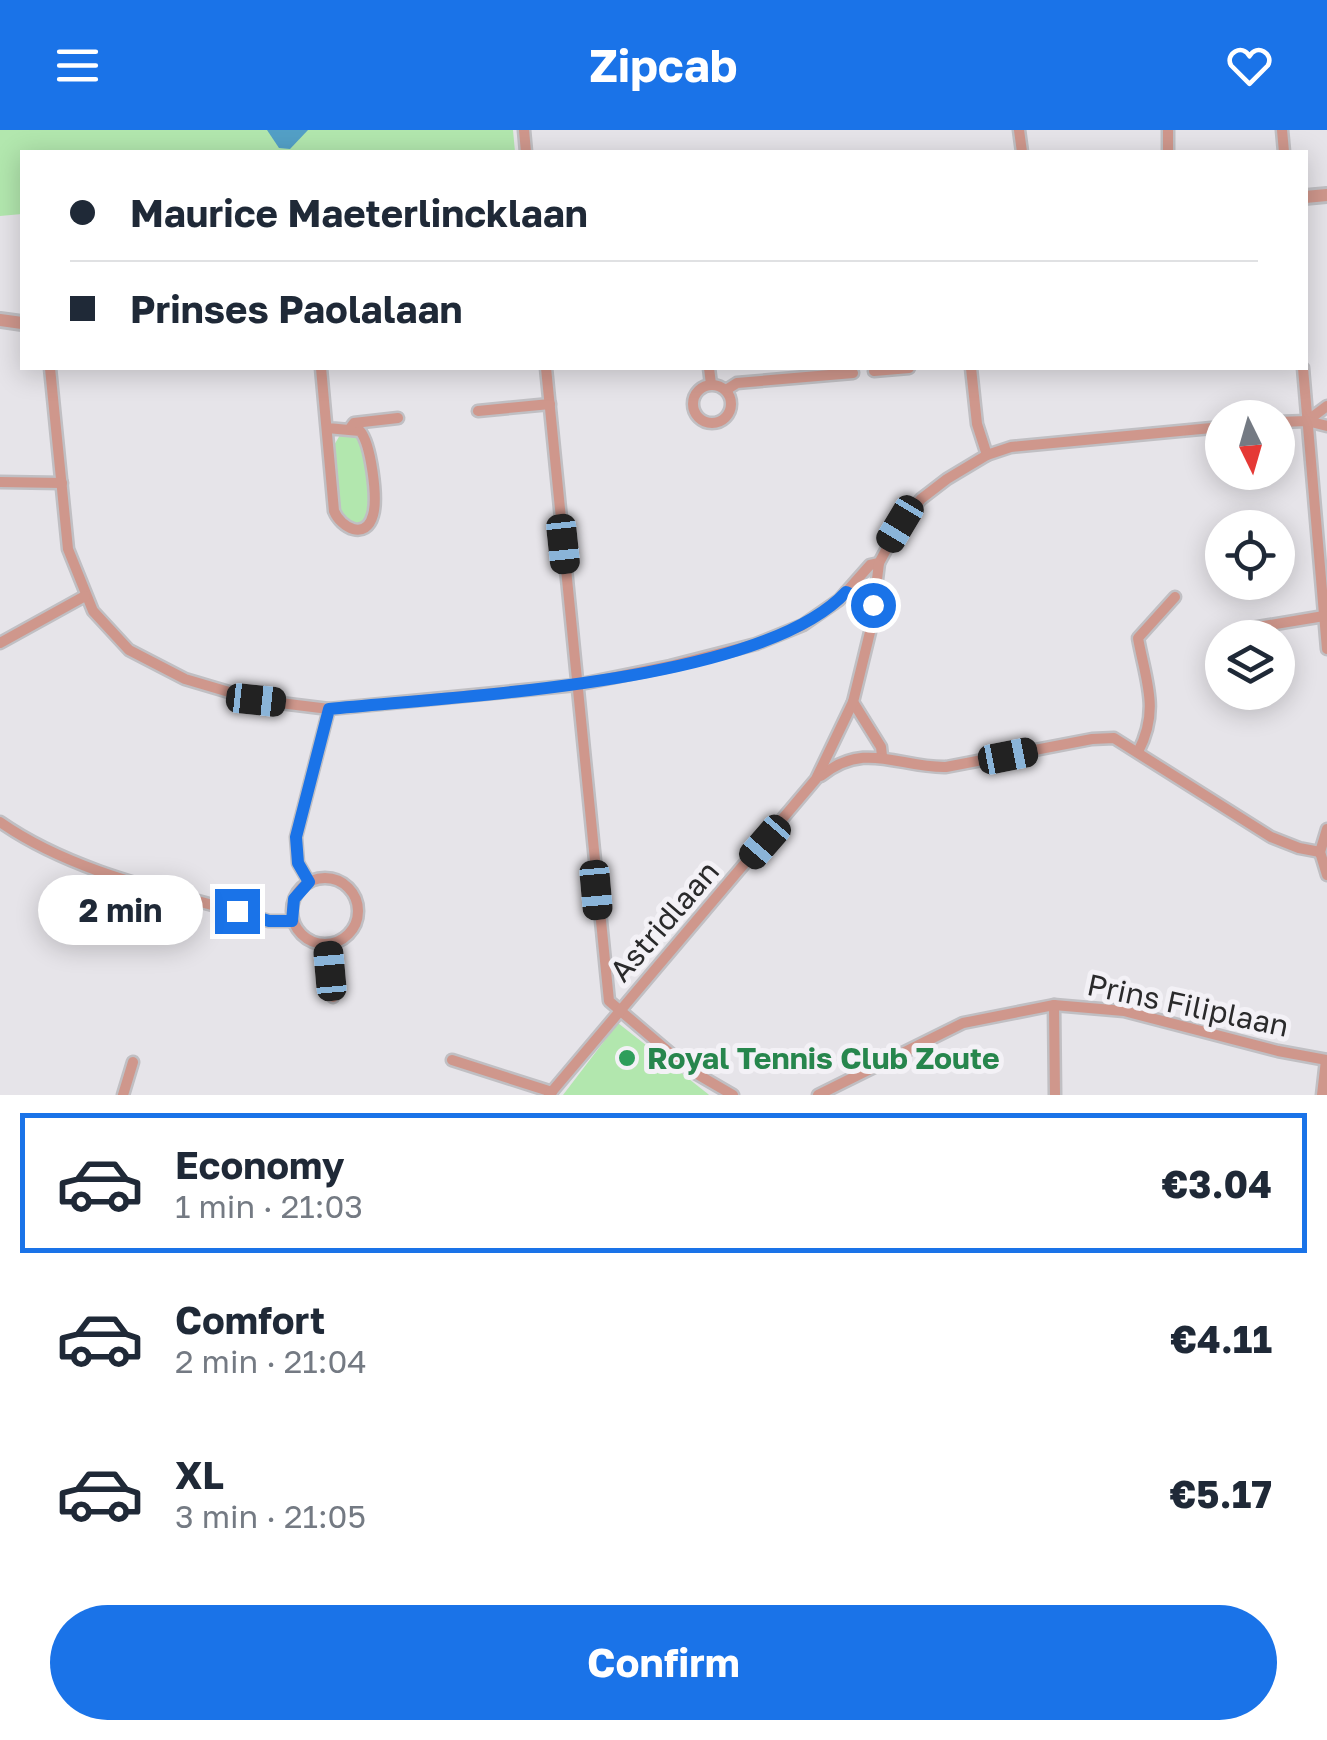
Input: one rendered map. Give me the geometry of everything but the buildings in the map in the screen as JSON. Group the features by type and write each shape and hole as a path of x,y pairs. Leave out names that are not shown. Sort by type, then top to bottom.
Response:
{"street":[{"path":"50,370 68,548 93,611 128,650 186,679 256,700 329,709 576,685 670,666 756,644 820,615 870,565 879,563"},
{"path":"321,370 334,511 343,526 357,530 370,523 374,510 369,445 360,431 327,428"},
{"path":"546,370 609,1001 706,1082 733,1095"},
{"path":"709,370 711,384"},
{"path":"874,372 892,370"},
{"path":"972,370 978,424 987,455"},
{"path":"1304,370 1327,649"},
{"path":"726,390 738,383 853,374"},
{"path":"711,384 726,390 732,406 728,416 718,422 704,422 695,413 693,400 700,389 711,384"},
{"path":"478,411 550,404"},
{"path":"1307,421 1327,406"},
{"path":"350,428 354,424 398,418"},
{"path":"1295,421 1327,426"},
{"path":"816,779 854,702 879,563 900,524 921,500 987,455 1039,443 1205,428"},
{"path":"0,482 62,484"},
{"path":"846,592 873,605"},
{"path":"0,644 86,596"},
{"path":"1138,752 1148,734 1151,708 1138,638 1176,596"},
{"path":"1294,620 1324,616"},
{"path":"854,702 882,747 882,756"},
{"path":"309,882 298,863 296,837 329,709"},
{"path":"816,779 830,768 853,759 882,756 922,766 946,767 1114,738 1270,836 1320,852"},
{"name":"Astridlaan","path":"551,1093 816,779"},
{"path":"0,822 65,857 110,873 269,921 292,921"},
{"path":"1327,829 1320,852 1327,875"},
{"path":"330,878 355,896 358,907 354,928 347,936 328,945 306,939 292,921 294,899 309,882 330,878"},
{"path":"328,945 333,997"},
{"path":"1054,1005 1055,1095"},
{"name":"Prins Filiplaan","path":"818,1095 963,1023 1054,1005 1124,1010 1327,1060"},
{"path":"452,1060 551,1093"},
{"path":"1322,1095 1327,1060"},
{"path":"123,1095 133,1062"}],"green space":[{"path":"0,130 513,130 515,150 20,150 20,214 0,216"},
{"path":"348,433 361,438 365,445 370,510 363,524 351,526 339,513 333,447 340,435"},
{"name":"Royal Tennis Club Zoute","path":"618,1023 708,1094 709,1095 563,1095"}],"water":[{"path":"267,130 308,130 290,149 279,148"}],"place":[{"name":"Royal Tennis Club Zoute","path":"627,1058"}],"route":[{"path":"237,911 269,921 292,921 294,899 309,882 298,863 296,837 329,709 576,685 756,644 820,615 846,592 873,605"}]}
